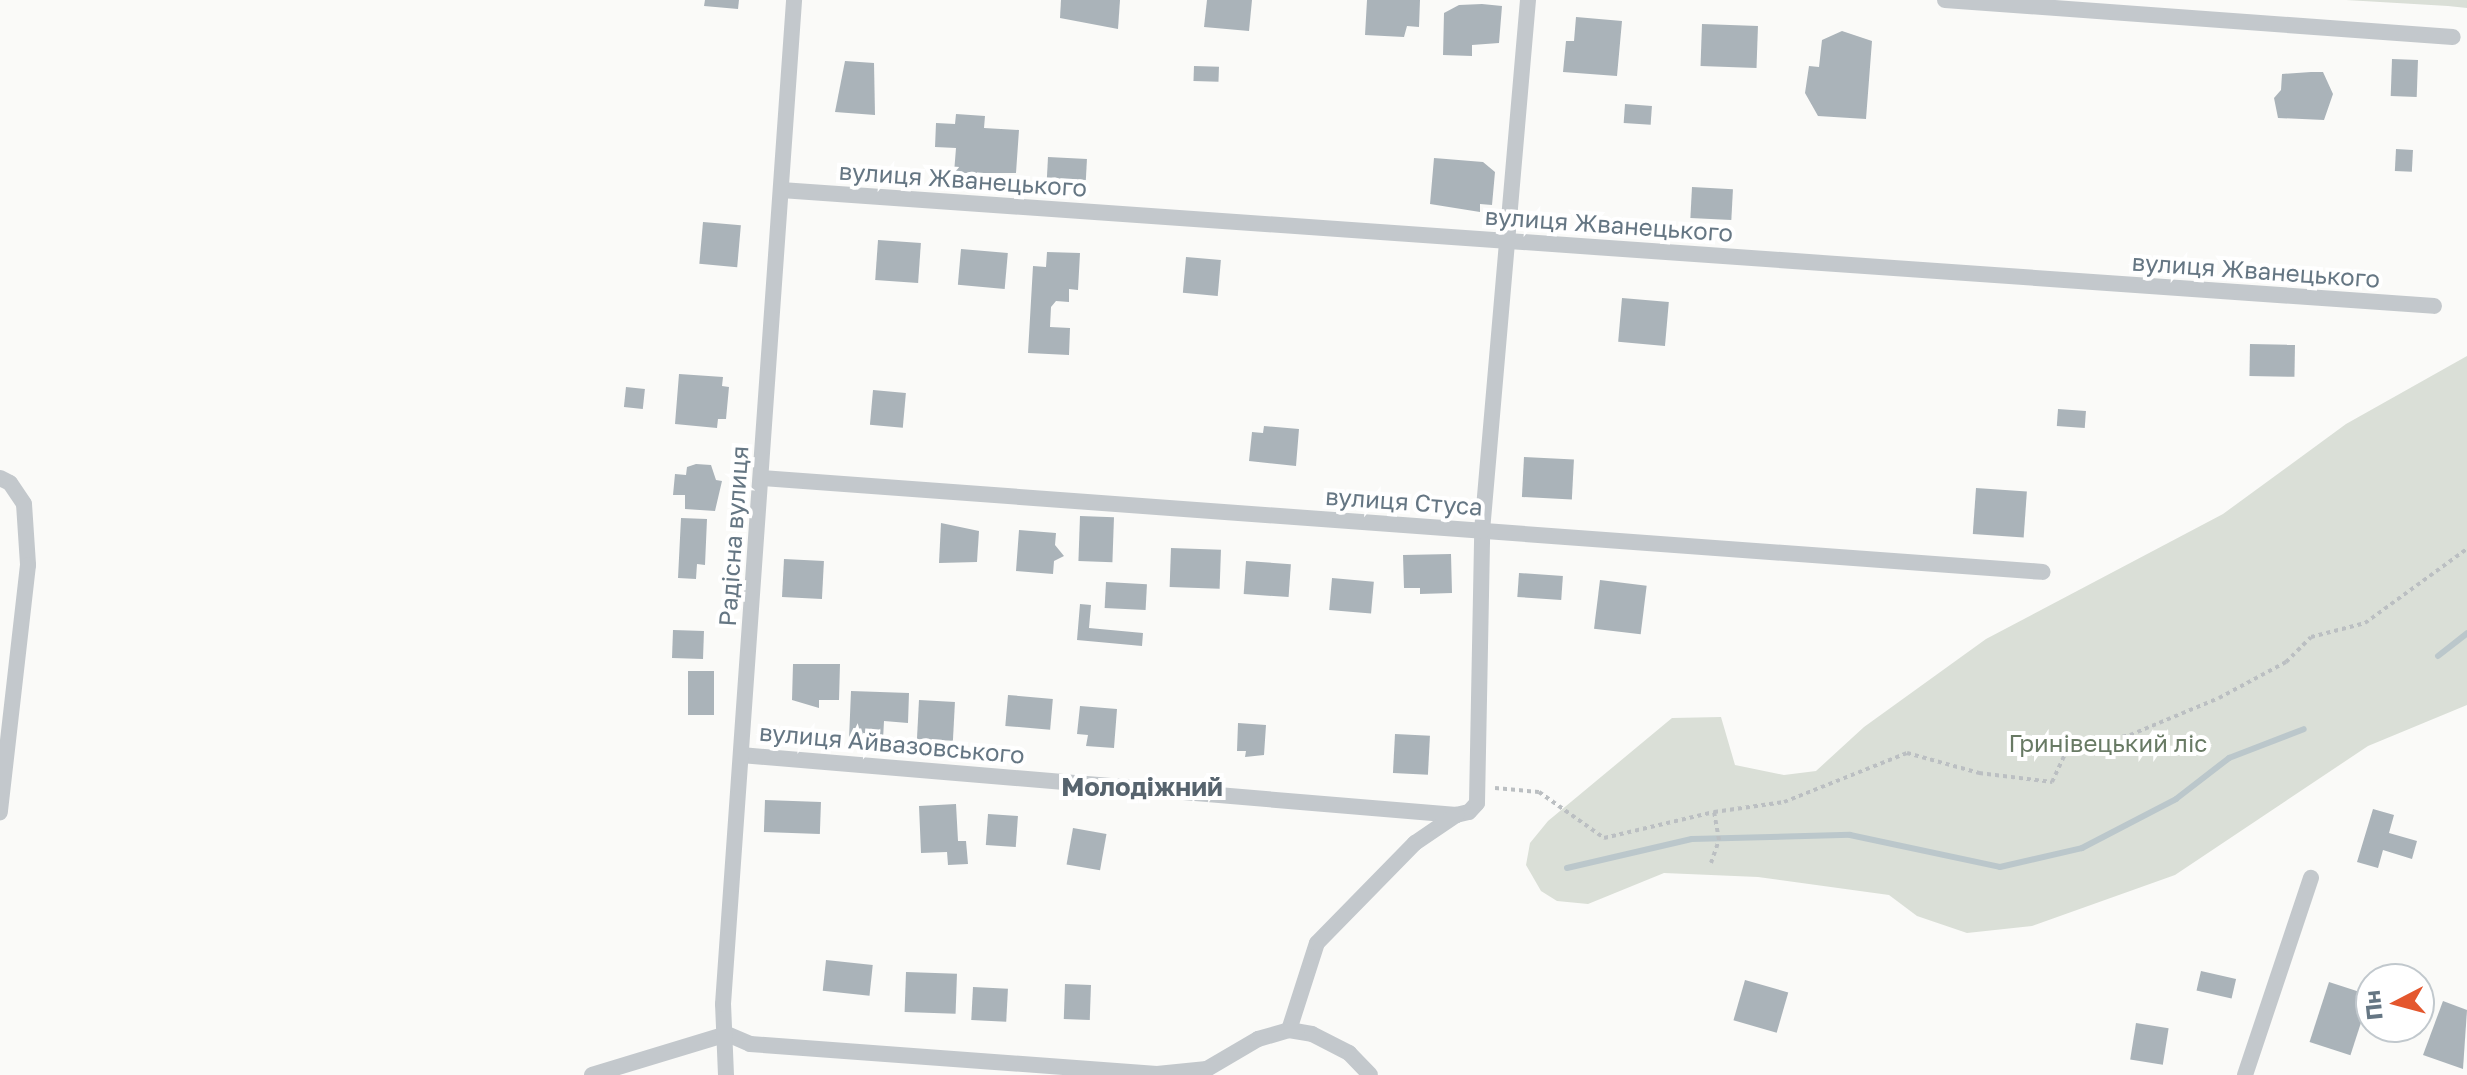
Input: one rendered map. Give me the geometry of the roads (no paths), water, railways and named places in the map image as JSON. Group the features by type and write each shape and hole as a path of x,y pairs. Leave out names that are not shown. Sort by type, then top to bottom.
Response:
{"street":[{"name":"Радісна вулиця","path":"727,1067 723,1004 794,0"},
{"path":"1289,1030 1317,943 1415,843 1477,803 1482,531 1528,0"},
{"path":"1945,0 2453,37"},
{"name":"вулиця Жванецького","path":"781,190 2434,306"},
{"path":"0,478 10,483 24,504 28,565 0,812"},
{"name":"вулиця Стуса","path":"761,478 2043,572"},
{"name":"вулиця Айвазовського","path":"741,755 1463,814"},
{"path":"2245,1075 2311,878"},
{"path":"592,1075 727,1034 750,1044 1157,1074 1206,1072 1258,1039 1289,1030 1312,1034 1349,1053 1370,1075"},
{"path":"727,1067 738,1075"}],"waterway":[{"path":"2438,656 2467,633"},
{"path":"1567,868 1692,839 1850,835 2000,867 2082,848 2176,799 2229,758 2304,729"}],"district":[{"name":"Молодіжний","path":"1142,787"}],"park label":[{"name":"Гринівецький ліс","path":"2108,743"}]}
